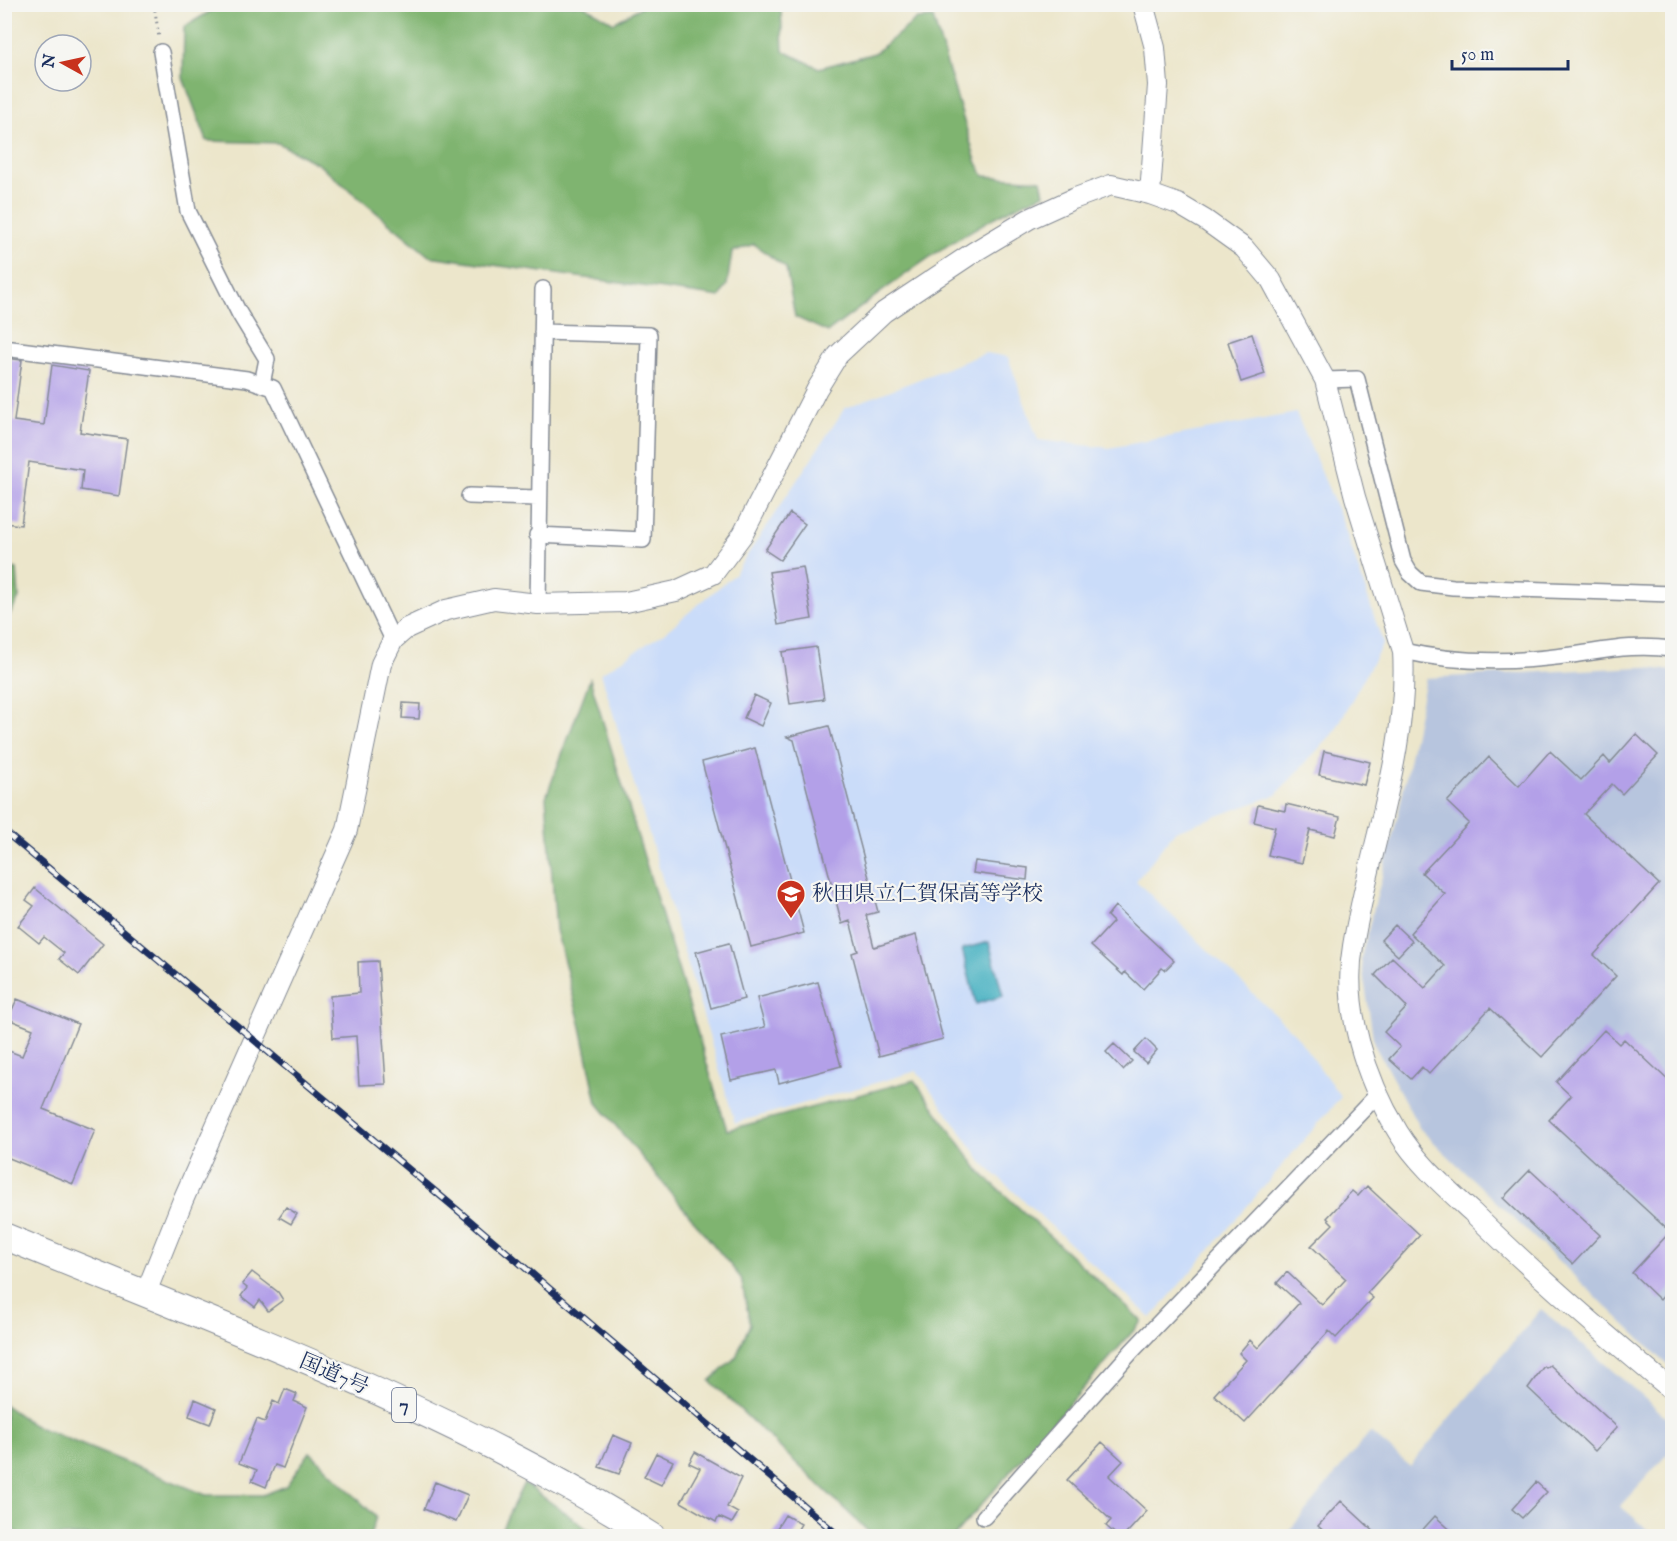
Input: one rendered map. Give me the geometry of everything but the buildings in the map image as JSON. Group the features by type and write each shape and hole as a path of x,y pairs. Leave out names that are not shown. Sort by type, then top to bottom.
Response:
{"highway":[{"name":"国道7号","path":"4,1236 474,1436 584,1494 652,1536"}],"street":[{"path":"1143,4 1155,48 1158,85 1155,156 1149,194"},
{"path":"161,52 188,211 239,313 267,359 262,384"},
{"path":"145,1295 183,1200 347,830 381,664 393,640 407,628 446,610 494,599 538,604 627,602 676,591 712,574 743,534 817,389 838,355 884,312 1029,219 1073,199 1111,186 1149,194 1178,204 1244,248 1270,280 1326,380 1355,496 1403,651 1404,670 1393,762 1352,947 1351,998 1364,1053 1379,1093 1399,1133 1430,1171 1520,1260 1672,1390"},
{"path":"538,604 537,535 543,289"},
{"path":"537,535 643,540 649,335 542,332"},
{"path":"4,348 247,379 273,388 321,483 393,640"},
{"path":"1326,380 1357,379 1404,561 1410,573 1421,582 1453,587 1541,592 1672,594"},
{"path":"469,495 538,498"},
{"path":"1403,651 1464,662 1571,656 1629,645 1672,649"},
{"path":"984,1517 1132,1351 1379,1093"}],"path":[{"path":"154,4 161,52"}],"shaded area":[{"path":"986,353 1008,357 1038,440 1109,448 1296,413 1342,520 1383,643 1335,731 1276,795 1175,831 1136,881 1296,1035 1341,1097 1151,1318 984,1164 917,1071 735,1123 601,673 664,633 734,575 845,408"},
{"path":"1641,667 1672,671 1672,1369 1420,1129 1374,1044 1361,958 1399,811 1426,678"},
{"path":"1541,1309 1672,1422 1672,1449 1620,1506 1656,1536 1285,1536 1370,1432 1410,1466"}],"green space":[{"path":"221,5 583,5 614,23 644,5 775,5 781,9 783,51 819,68 875,53 917,19 933,18 976,161 984,176 1041,180 1044,194 959,238 905,274 828,332 795,317 786,268 754,244 732,252 727,285 720,297 429,256 318,164 278,143 207,141 183,78 184,27"},
{"path":"5,567 17,569 19,598 5,623"},
{"path":"590,679 727,1130 914,1080 981,1173 1142,1321 954,1536 873,1536 710,1381 736,1357 750,1324 741,1278 597,1103 581,1027 556,930 546,797"},
{"path":"5,1405 33,1425 206,1495 263,1495 286,1486 310,1452 376,1517 370,1536 22,1536 5,1524"},
{"path":"524,1483 597,1536 498,1536"}],"water":[{"path":"989,942 1003,996 976,1004 962,949"}],"railway":[{"path":"4,831 461,1213 839,1536"}],"place":[{"name":"秋田県立仁賀保高等学校","path":"791,920"}]}
